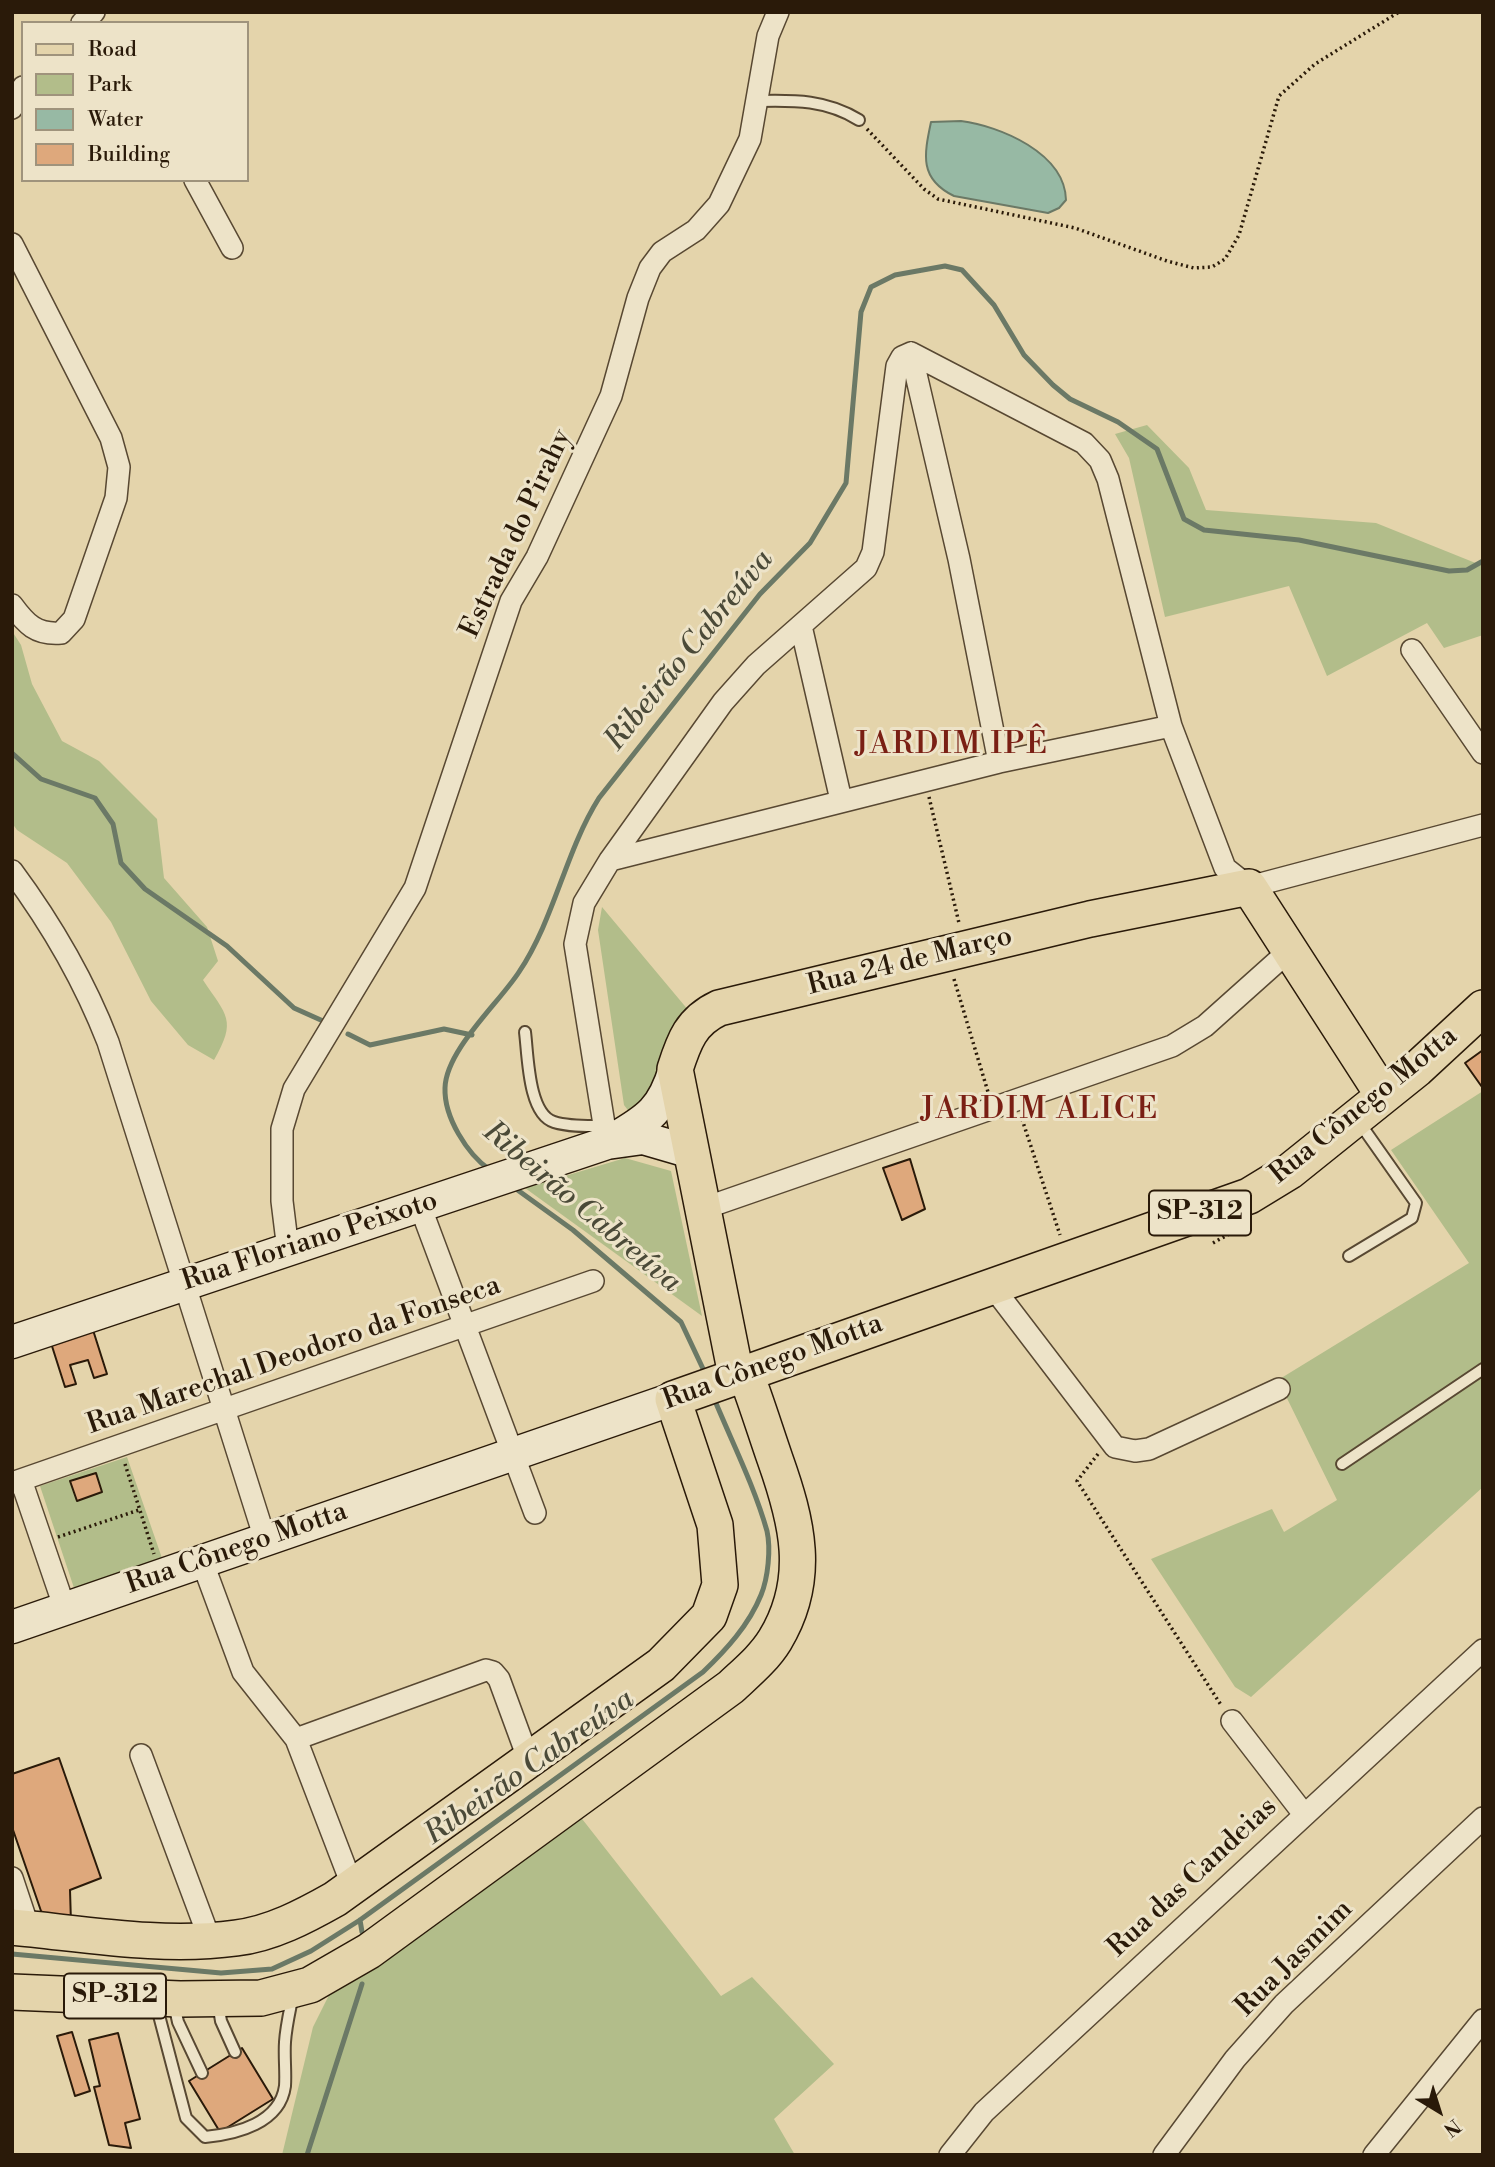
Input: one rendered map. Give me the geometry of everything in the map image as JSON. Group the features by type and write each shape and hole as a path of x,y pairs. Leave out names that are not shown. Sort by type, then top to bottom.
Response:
{"main road":[{"path":"1249,887 1383,1095"},
{"name":"Rua 24 de Março","path":"714,1384 702,1209 691,1152 672,1110 675,1069 684,1040 695,1022 719,1008 1090,919 1249,887"},
{"name":"Rua Cônego Motta","path":"714,1384 1249,1196 1290,1171 1417,1069 1483,1008"},
{"name":"SP-312","path":"21,1928 175,1942 238,1938 285,1924 312,1912 352,1885 661,1665 709,1616 720,1585 715,1525 714,1384"},
{"name":"SP-312","path":"12,1992 217,1999 261,1998 294,1991 327,1977 381,1943 731,1687 774,1641 792,1601 800,1556 790,1504 714,1384"}],"street":[{"name":"Estrada do Pirahy","path":"288,1250 282,1201 282,1129 294,1089 415,888 437,829 511,601 537,557 611,396 638,298 650,268 663,252 696,230 719,204 750,139 768,36 778,12"},
{"path":"12,108 21,91"},
{"path":"196,182 232,248"},
{"path":"12,244 111,438 119,467 116,498 74,619 61,633 44,635 25,623 12,605"},
{"path":"606,1134 575,944 584,903 610,860 723,702 757,665 866,568 873,552 897,366 902,357 911,353"},
{"path":"911,353 1084,443 1100,460 1108,479 1171,726 1225,868 1249,887"},
{"path":"911,353 959,559 999,762"},
{"path":"801,626 841,800"},
{"path":"1412,650 1483,752"},
{"path":"610,860 999,762 1171,726"},
{"name":"Rua 24 de Março","path":"1249,887 1483,825"},
{"path":"12,871 62,944 89,993 108,1042 265,1539"},
{"path":"702,1209 1016,1101 1191,1037 1290,950"},
{"path":"606,1134 672,1110"},
{"path":"606,1134 643,1138 691,1152"},
{"name":"Rua Floriano Peixoto","path":"12,1342 482,1185 606,1134"},
{"path":"420,1206 535,1513"},
{"name":"Rua Marechal Deodoro da Fonseca","path":"16,1481 593,1281"},
{"path":"992,1286 1107,1441 1125,1450 1149,1449 1279,1389"},
{"name":"Rua Cônego Motta","path":"12,1627 714,1384"},
{"path":"16,1481 42,1542 65,1609"},
{"path":"202,1561 243,1671 296,1739 352,1885"},
{"name":"Rua das Candeias","path":"950,2155 984,2112 1303,1813 1483,1650"},
{"path":"296,1739 486,1670 493,1672 499,1679 528,1758"},
{"path":"1232,1721 1303,1813"},
{"path":"141,1755 210,1940"},
{"name":"Rua Jasmim","path":"1164,2155 1235,2059 1284,2004 1483,1818"},
{"path":"12,1878 21,1928"},
{"path":"1374,2155 1483,2020"}],"lane":[{"path":"758,100 823,103 843,110 859,120"},
{"path":"525,1031 538,1110 554,1122 606,1134"},
{"path":"1349,1256 1412,1218 1416,1210 1416,1203 1356,1116"},
{"path":"1342,1464 1483,1369"},
{"path":"164,1998 186,2118 205,2137 230,2134 257,2123 274,2113 282,2100 285,2041 294,1991"},
{"path":"164,1998 202,2073"},
{"path":"217,1999 221,2021 235,2052"}],"path":[{"path":"859,120 924,190 938,199 1075,228 1194,268 1212,267 1225,259 1239,235 1279,96 1315,64 1399,12"},
{"path":"925,780 955,951 993,1108"},
{"path":"1016,1101 1068,1259"},
{"path":"1107,1441 1077,1481 1232,1721"},
{"path":"119,1447 161,1576"},
{"path":"42,1542 139,1510"}],"green space":[{"path":"1147,425 1189,468 1206,510 1376,523 1483,566 1483,635 1444,648 1427,623 1327,676 1289,586 1165,617 1129,458 1115,434"},
{"path":"12,631 21,645 32,684 62,741 99,761 157,819 164,878 207,927 218,961 203,980 226,1018 225,1036 214,1060 188,1045 151,1001 111,922 67,863 17,830 12,823"},
{"path":"602,907 689,1011 662,1085 630,1113 624,1105 598,930"},
{"path":"1483,1091 1483,1487 1251,1697 1235,1687 1151,1559 1272,1509 1284,1532 1337,1500 1278,1380 1469,1263 1391,1150"},
{"path":"625,1158 671,1171 702,1316 525,1188"},
{"path":"127,1457 163,1561 75,1591 40,1486"},
{"path":"579,1815 721,1996 752,1977 834,2064 774,2119 795,2155 282,2155 313,2027 331,1991"}],"water":[{"path":"961,121 1011,136 1043,156 1063,183 1066,200 1059,208 1048,213 954,196 943,189 929,174 927,165 931,122"}],"building":[{"path":"1483,1050 1483,1086 1482,1087 1465,1063"},
{"path":"910,1159 925,1209 902,1220 883,1168"},
{"path":"93,1330 107,1374 94,1378 88,1360 70,1365 76,1384 65,1387 51,1343"},
{"path":"96,1473 102,1492 77,1501 70,1481"},
{"path":"59,1758 101,1878 70,1890 71,1923 47,1917 41,1911 12,1827 12,1774"},
{"path":"72,2032 90,2091 75,2096 57,2036"},
{"path":"118,2033 140,2119 125,2123 131,2148 109,2145 94,2087 100,2086 89,2040"},
{"path":"242,2048 273,2099 220,2132 189,2081"}],"waterway":[{"name":"Ribeirão Cabreúva","path":"490,1170 465,1145 448,1111 445,1088 454,1058 519,972 531,951 542,930 577,840 599,798 760,594 810,543 846,483 861,312 871,287 895,275 945,266 962,270 994,305 1024,355 1053,385 1070,399 1118,422 1157,449 1184,519 1204,530 1299,540 1449,571 1467,570 1483,561"},
{"path":"12,753 41,779 95,798 113,824 121,863 145,889 227,946 294,1008 323,1021"},
{"path":"348,1034 370,1045 444,1029 472,1035"},
{"name":"Ribeirão Cabreúva","path":"512,1186 573,1230 681,1322 705,1373"},
{"name":"Ribeirão Cabreúva","path":"12,1954 221,1973 272,1969 311,1951 360,1920 703,1672 728,1646 750,1617 763,1588 769,1555 762,1514 713,1396"},
{"path":"360,1920 362,1932"},
{"path":"307,2155 362,1984"}],"district":[{"name":"JARDIM IPÊ","path":"952,746"},
{"name":"JARDIM ALICE","path":"1040,1111"}]}
